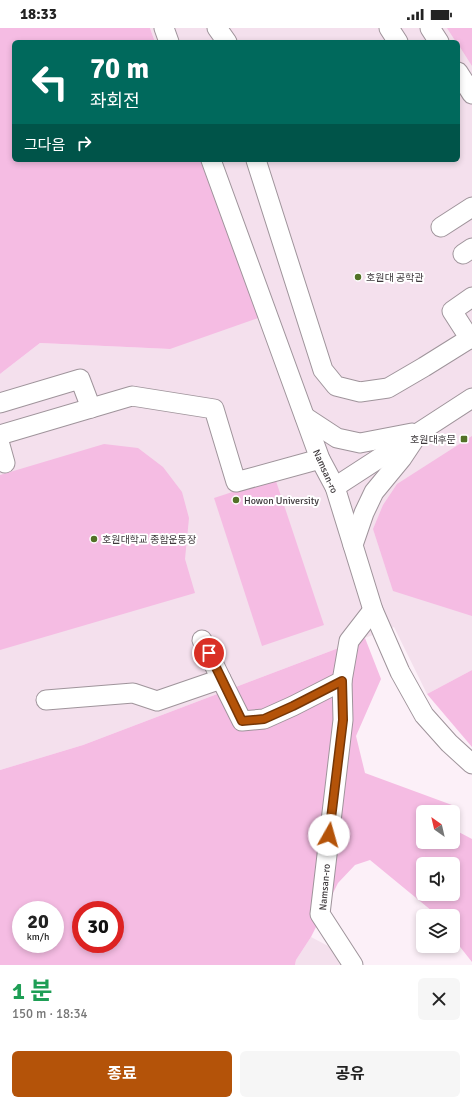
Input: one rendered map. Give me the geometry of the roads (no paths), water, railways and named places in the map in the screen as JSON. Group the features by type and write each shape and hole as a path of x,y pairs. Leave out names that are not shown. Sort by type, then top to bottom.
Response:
{"street":[{"path":"164,28 168,40"},
{"path":"212,28 216,40"},
{"path":"217,28 226,40"},
{"path":"389,28 397,40"},
{"path":"423,29 437,40"},
{"path":"460,75 472,94"},
{"name":"Namsan-ro","path":"213,162 320,459 335,487 373,610 400,672 424,715 449,743 472,764"},
{"path":"257,162 323,370 336,386 360,392 388,388 424,368 471,338 452,311 472,297"},
{"path":"441,227 472,207"},
{"path":"0,403 80,379 91,408"},
{"path":"0,435 132,396 214,409 236,482 320,459"},
{"path":"335,487 472,398"},
{"path":"305,417 337,438 360,443 421,431"},
{"path":"353,545 364,513 374,492 402,458 421,431"},
{"name":"Namsan-ro","path":"353,965 320,914 343,720 342,681 349,641 373,610"},
{"path":"202,640 242,721 264,719 342,681"},
{"path":"46,700 133,694 157,701 221,679"}],"place":[{"name":"호원대 공학관","path":"358,277"},
{"name":"호원대후문","path":"464,439"},
{"name":"Howon University","path":"236,500"},
{"name":"호원대학교 종합운동장","path":"94,539"}]}
